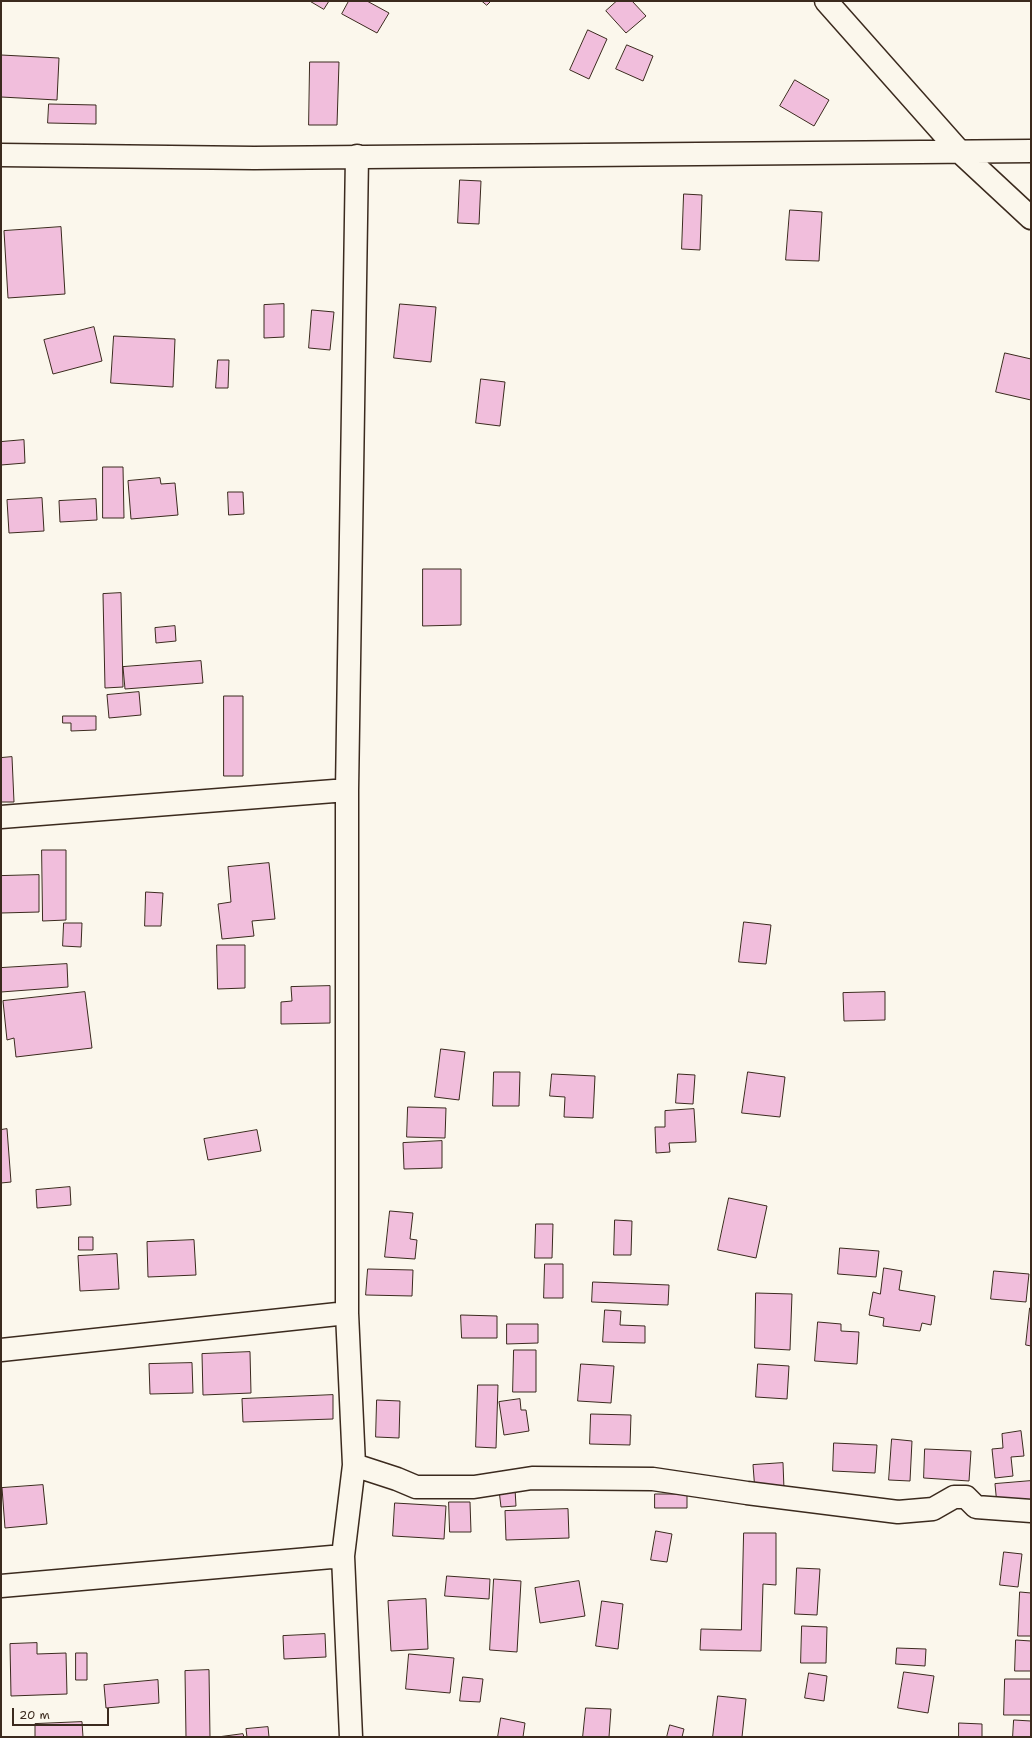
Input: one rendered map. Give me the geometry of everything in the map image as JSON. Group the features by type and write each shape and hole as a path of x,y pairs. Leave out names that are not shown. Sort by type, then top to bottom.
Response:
{"street":[{"path":"826,1 960,152 1031,218"},
{"path":"1,155 254,158 1031,151"},
{"path":"352,1737 343,1556 354,1465 347,1313 347,790 357,156"},
{"path":"1,817 347,790"},
{"path":"1,1350 347,1313"},
{"path":"354,1465 398,1479 416,1487 474,1487 532,1478 653,1478 740,1492 898,1512 933,1510 954,1497 966,1497 976,1507 1031,1511"},
{"path":"1,1586 343,1556"}],"building":[{"path":"310,1 329,1 324,9"},
{"path":"349,1 367,1 389,13 377,33 342,14"},
{"path":"482,1 491,1 487,5"},
{"path":"617,1 632,1 646,16 626,33 606,11"},
{"path":"588,30 607,39 589,79 570,70"},
{"path":"627,45 653,56 643,81 616,69"},
{"path":"1,55 59,58 57,100 1,97"},
{"path":"310,62 339,62 337,125 309,125"},
{"path":"795,80 829,100 814,126 780,106"},
{"path":"49,104 96,105 96,124 48,123"},
{"path":"460,180 481,181 479,224 458,223"},
{"path":"684,194 702,195 700,250 682,249"},
{"path":"790,210 822,212 819,261 786,260"},
{"path":"61,227 65,294 8,298 4,231"},
{"path":"284,304 284,337 264,338 264,305"},
{"path":"400,304 436,307 431,362 394,358"},
{"path":"312,310 334,312 330,350 309,348"},
{"path":"94,327 102,361 53,374 44,340"},
{"path":"114,336 175,339 173,387 111,383"},
{"path":"1005,353 1031,359 1031,400 996,392"},
{"path":"218,360 229,360 228,388 216,388"},
{"path":"481,379 505,382 500,426 476,423"},
{"path":"24,440 25,463 1,465 1,442"},
{"path":"103,467 123,467 124,518 103,518"},
{"path":"160,478 161,484 175,483 178,515 131,519 128,481"},
{"path":"228,492 243,492 244,514 229,515"},
{"path":"42,498 44,531 9,533 7,500"},
{"path":"96,499 97,520 60,522 59,501"},
{"path":"423,569 461,569 461,625 423,626"},
{"path":"121,593 123,687 105,688 103,594"},
{"path":"175,626 176,641 156,643 155,628"},
{"path":"201,661 203,683 125,689 123,667"},
{"path":"139,692 141,715 109,718 107,695"},
{"path":"224,696 243,696 243,776 224,776"},
{"path":"63,716 96,716 96,730 71,731 71,723 63,723"},
{"path":"12,757 14,802 1,802 1,758"},
{"path":"42,850 66,850 66,920 43,921"},
{"path":"269,863 275,919 252,921 254,936 222,939 218,904 231,902 228,867"},
{"path":"39,875 39,912 1,913 1,876"},
{"path":"146,892 163,893 161,926 145,926"},
{"path":"744,922 771,925 766,964 739,962"},
{"path":"64,923 82,923 81,947 63,946"},
{"path":"217,945 245,945 245,988 218,989"},
{"path":"67,964 68,987 1,992 1,968"},
{"path":"330,986 330,1023 281,1024 281,1002 292,1001 291,987"},
{"path":"85,992 92,1048 16,1057 14,1038 7,1040 3,1001"},
{"path":"885,992 885,1020 844,1021 843,993"},
{"path":"441,1049 465,1052 459,1100 435,1097"},
{"path":"494,1072 520,1072 519,1106 493,1106"},
{"path":"748,1072 785,1077 780,1117 742,1113"},
{"path":"552,1074 595,1076 593,1118 564,1117 565,1097 550,1096"},
{"path":"678,1074 695,1075 693,1104 676,1103"},
{"path":"408,1107 446,1108 445,1138 407,1137"},
{"path":"694,1109 696,1142 669,1143 670,1152 656,1153 655,1127 665,1127 665,1111"},
{"path":"7,1129 11,1182 1,1183 1,1130"},
{"path":"257,1130 261,1151 208,1160 204,1139"},
{"path":"442,1141 442,1168 404,1169 403,1143"},
{"path":"70,1187 71,1205 37,1208 36,1190"},
{"path":"729,1198 767,1206 756,1258 718,1250"},
{"path":"390,1211 413,1213 410,1239 417,1240 415,1259 385,1257"},
{"path":"615,1220 632,1221 631,1255 614,1255"},
{"path":"536,1224 553,1224 552,1258 535,1258"},
{"path":"79,1237 93,1237 93,1250 79,1250"},
{"path":"194,1240 196,1275 148,1277 147,1242"},
{"path":"840,1248 879,1251 876,1277 838,1274"},
{"path":"117,1254 119,1289 80,1291 78,1256"},
{"path":"545,1264 563,1264 563,1298 544,1298"},
{"path":"884,1268 902,1271 899,1290 935,1296 931,1325 922,1323 920,1331 883,1326 884,1318 869,1315 873,1292 880,1294"},
{"path":"368,1269 413,1270 412,1296 366,1295"},
{"path":"994,1271 1029,1274 1026,1302 991,1299"},
{"path":"593,1282 669,1285 668,1305 592,1302"},
{"path":"756,1293 792,1294 790,1350 755,1348"},
{"path":"1031,1308 1031,1346 1026,1345"},
{"path":"605,1310 621,1311 620,1325 645,1326 645,1343 603,1342"},
{"path":"461,1315 497,1316 497,1338 462,1338"},
{"path":"818,1322 841,1324 841,1331 859,1332 857,1364 815,1361"},
{"path":"507,1324 538,1324 538,1343 507,1344"},
{"path":"514,1350 536,1350 536,1392 513,1392"},
{"path":"250,1352 251,1393 203,1395 202,1354"},
{"path":"192,1363 193,1393 150,1394 149,1364"},
{"path":"581,1364 614,1366 611,1403 578,1401"},
{"path":"758,1364 789,1366 787,1399 756,1397"},
{"path":"478,1385 498,1385 496,1448 476,1447"},
{"path":"333,1395 333,1419 243,1422 242,1399"},
{"path":"520,1399 521,1410 526,1410 529,1431 504,1435 499,1402"},
{"path":"377,1400 400,1401 399,1438 376,1437"},
{"path":"591,1414 631,1415 630,1445 590,1444"},
{"path":"1021,1431 1024,1456 1011,1457 1013,1476 995,1478 992,1449 1003,1448 1002,1434"},
{"path":"892,1439 912,1441 910,1481 889,1480"},
{"path":"834,1443 877,1445 875,1473 833,1471"},
{"path":"925,1449 971,1451 969,1481 924,1478"},
{"path":"783,1463 784,1489 755,1491 753,1465"},
{"path":"1031,1481 1031,1502 997,1505 995,1484"},
{"path":"43,1485 47,1524 5,1528 2,1488"},
{"path":"515,1489 516,1506 501,1507 499,1490"},
{"path":"655,1494 687,1494 687,1508 655,1508"},
{"path":"449,1502 470,1502 471,1532 450,1532"},
{"path":"395,1503 446,1506 444,1539 393,1536"},
{"path":"568,1509 569,1538 506,1540 505,1511"},
{"path":"656,1531 672,1534 667,1562 651,1560"},
{"path":"744,1533 776,1533 776,1585 763,1584 761,1651 700,1650 701,1629 741,1630"},
{"path":"1004,1552 1022,1554 1018,1587 1000,1585"},
{"path":"797,1568 820,1569 817,1615 795,1614"},
{"path":"447,1576 490,1579 489,1599 445,1596"},
{"path":"494,1579 521,1581 517,1652 490,1650"},
{"path":"579,1581 585,1616 540,1623 535,1588"},
{"path":"1020,1592 1031,1593 1031,1636 1018,1636"},
{"path":"426,1599 428,1649 391,1651 388,1601"},
{"path":"602,1601 623,1604 618,1649 596,1646"},
{"path":"802,1626 827,1627 826,1663 801,1663"},
{"path":"325,1634 326,1657 284,1659 283,1636"},
{"path":"1016,1640 1031,1641 1031,1671 1015,1671"},
{"path":"37,1643 37,1654 66,1653 67,1694 11,1696 10,1644"},
{"path":"897,1648 926,1649 925,1666 896,1664"},
{"path":"76,1653 87,1653 87,1680 76,1680"},
{"path":"409,1654 454,1658 450,1693 406,1689"},
{"path":"209,1670 210,1737 186,1737 185,1671"},
{"path":"904,1672 934,1676 928,1713 898,1708"},
{"path":"809,1673 827,1676 824,1701 805,1698"},
{"path":"463,1677 483,1679 480,1702 460,1701"},
{"path":"1005,1679 1031,1679 1031,1715 1004,1715"},
{"path":"158,1680 159,1703 106,1708 104,1685"},
{"path":"718,1696 746,1699 742,1737 713,1737"},
{"path":"586,1708 611,1709 609,1737 583,1737"},
{"path":"501,1718 525,1723 523,1737 498,1737"},
{"path":"1014,1720 1031,1721 1031,1737 1013,1737"},
{"path":"82,1722 83,1737 35,1737 35,1724"},
{"path":"959,1723 982,1724 982,1737 959,1737"},
{"path":"670,1725 684,1729 682,1737 667,1737"},
{"path":"268,1727 269,1737 247,1737 246,1729"},
{"path":"243,1734 244,1737 218,1737"}]}
